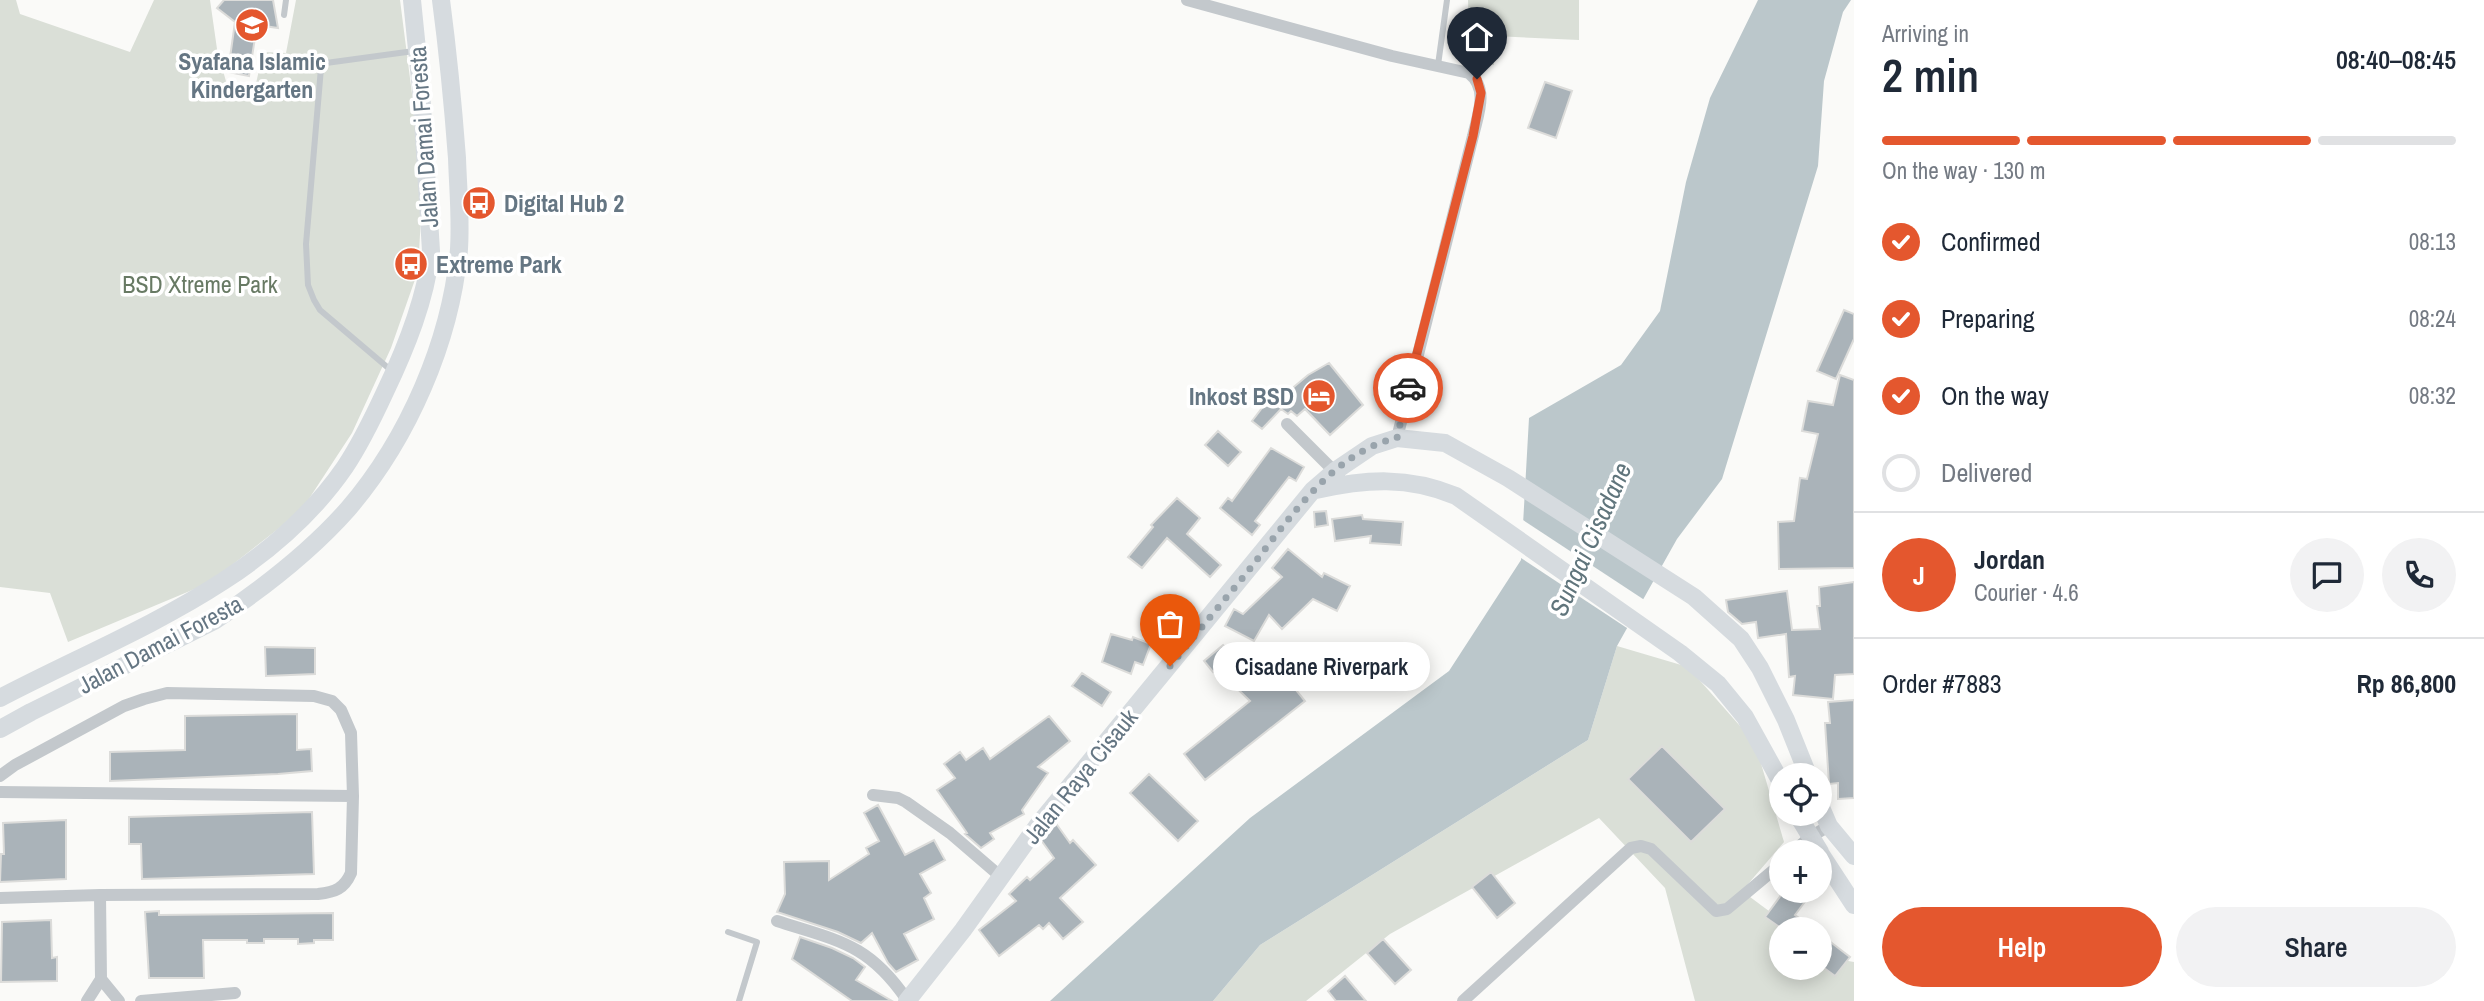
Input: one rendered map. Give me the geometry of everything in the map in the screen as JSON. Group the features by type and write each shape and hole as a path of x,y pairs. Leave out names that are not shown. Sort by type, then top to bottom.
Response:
{"main road":[{"name":"Jalan Damai Foresta","path":"0,698 198,598 267,550 323,495 345,468 394,373 424,292 431,251 421,89 412,0"},
{"name":"Jalan Damai Foresta","path":"0,729 214,621 235,607 301,554 348,509 383,460 422,387 439,342 454,282 460,215 452,87 442,0"},
{"path":"421,89 452,87"},
{"name":"Jalan Raya Cisauk","path":"907,1001 963,930 1038,825 1313,490 1340,477 1372,446 1397,438 1445,443 1508,478 1694,597 1741,639 1760,668 1786,720 1803,763"},
{"name":"Jalan Raya Cisauk","path":"1340,477 1404,481 1435,487 1456,496 1500,525 1680,653 1718,684 1745,717 1770,763"},
{"path":"1829,826 1854,856"},
{"path":"1832,871 1854,905"}],"street":[{"path":"1187,0 1355,47 1469,73 1477,79 1481,93 1473,136 1397,438"},
{"path":"1287,424 1340,477"},
{"path":"0,776 27,758 124,706 167,694 314,696 332,701 348,722 351,733 351,873 347,883 341,888 331,892 0,898"},
{"path":"0,792 353,796"},
{"path":"873,795 898,798 906,802 950,833 1000,876"},
{"path":"1821,840 1829,826"},
{"path":"1463,1001 1631,848 1640,846 1651,849 1716,911 1727,909 1769,874"},
{"path":"87,1001 101,979 100,895"},
{"path":"777,921 835,939 865,954 888,973 907,1001"},
{"path":"101,979 119,1001"},
{"path":"141,1001 235,993"}],"lane":[{"path":"284,15 286,0"},
{"path":"1438,65 1447,0"},
{"path":"394,373 320,310 314,300 308,285 306,258 308,217 317,96 323,65 417,51"},
{"path":"728,932 757,942 739,1001"}],"green space":[{"name":"BSD Xtreme Park","path":"0,0 16,0 20,14 130,52 154,0 210,0 217,49 227,85 255,88 263,52 286,53 296,0 400,0 423,180 418,271 391,348 352,433 301,511 209,583 68,642 50,593 0,587"},
{"path":"1468,0 1579,0 1579,40 1494,36 1494,65 1470,63"},
{"path":"1617,646 1688,667 1755,743 1769,791 1769,826 1779,826 1783,840 1769,840 1769,860 1742,891 1777,917 1769,917 1769,980 1832,980 1832,958 1854,962 1854,1001 1695,1001 1665,888 1599,818 1390,934 1306,1001 1213,1001 1260,945 1588,740"}],"water":[{"name":"Sungai Cisadane","path":"1758,0 1851,0 1843,12 1824,81 1818,166 1722,479 1677,539 1617,646 1588,740 1260,945 1213,1001 1050,1001 1250,818 1449,671 1521,560 1529,418 1621,365 1660,311 1686,182 1710,98"}],"pier":[{"path":"1520,518 1646,601 1630,630 1518,556"}],"building":[{"path":"224,0 273,0 278,28 257,25 249,76 228,72 235,22 217,8"},
{"path":"1545,82 1572,91 1556,138 1528,128"},
{"path":"1844,310 1854,314 1854,339 1836,379 1817,371"},
{"name":"Inkost BSD","path":"1329,363 1363,405 1330,435 1305,409 1297,416 1291,411 1288,414 1281,409 1262,429 1252,421 1262,408"},
{"path":"1840,375 1854,380 1854,568 1779,569 1778,522 1794,521 1800,478 1807,479 1818,434 1802,431 1808,401 1833,405"},
{"path":"1218,431 1241,452 1228,466 1205,445"},
{"path":"1271,448 1304,467 1296,481 1289,477 1255,521 1260,525 1252,535 1220,508 1228,498 1232,501"},
{"path":"1177,498 1200,518 1187,534 1221,565 1210,577 1167,538 1142,568 1128,557 1153,527 1151,525"},
{"path":"1326,511 1328,525 1315,527 1314,512"},
{"path":"1362,515 1363,519 1403,522 1401,545 1370,543 1371,536 1335,541 1332,519"},
{"path":"1288,549 1322,577 1324,573 1350,586 1337,611 1313,599 1282,629 1269,615 1254,641 1225,626 1234,609 1243,614 1282,577 1272,568"},
{"path":"1854,582 1854,674 1835,675 1833,699 1793,695 1795,676 1789,677 1786,634 1758,638 1756,622 1742,624 1728,612 1726,600 1787,591 1792,630 1820,629 1817,606 1820,606 1819,587"},
{"path":"1111,634 1132,640 1133,637 1151,644 1143,665 1135,662 1131,674 1102,662"},
{"path":"1223,645 1267,688 1284,675 1305,701 1205,780 1184,754 1250,701 1217,669 1213,672 1204,661"},
{"path":"265,647 315,648 315,674 266,676"},
{"path":"1082,673 1111,692 1102,706 1072,686"},
{"path":"1854,700 1854,798 1838,799 1838,783 1832,784 1832,763 1828,763 1825,723 1830,723 1828,702"},
{"path":"297,714 297,750 311,749 312,771 110,781 110,752 185,750 185,716"},
{"path":"1049,716 1070,741 1038,767 1048,773 1022,810 1024,814 990,833 994,839 981,848 965,834 967,833 937,790 955,778 944,764 960,752 966,760 983,748 990,759"},
{"path":"1662,746 1725,809 1691,842 1628,779"},
{"path":"1149,774 1198,821 1178,841 1130,793"},
{"path":"878,805 905,855 934,840 945,860 920,874 931,893 924,898 934,919 904,934 918,960 896,972 872,933 861,943 838,932 777,912 785,894 784,862 829,861 829,880 869,854 866,848 879,841 864,813"},
{"path":"312,812 314,874 142,879 141,844 129,844 129,817"},
{"path":"66,820 66,879 0,882 1,854 4,854 3,823"},
{"path":"1055,822 1070,843 1073,840 1096,865 1060,898 1083,922 1063,939 1049,923 1043,929 1039,925 999,956 979,930 1016,901 1009,894 1027,877 1030,880 1054,858 1041,840"},
{"path":"1491,872 1515,903 1497,918 1472,887"},
{"path":"1775,903 1804,903 1795,915 1798,917 1769,917 1769,920 1765,917"},
{"path":"159,911 159,915 333,913 333,940 314,940 314,943 298,944 298,939 264,939 264,943 247,943 247,940 203,940 204,978 149,978 145,912"},
{"path":"51,920 52,958 57,957 57,981 1,982 2,922"},
{"path":"800,937 853,958 865,967 856,980 892,1001 852,1001 792,959"},
{"path":"1383,939 1411,970 1395,984 1367,953"},
{"path":"1832,943 1850,957 1835,976 1832,974"},
{"path":"1345,976 1366,1001 1336,1001 1328,991"}],"way so far":[{"path":"1170,666 1313,490 1372,446 1397,438 1408,388"}],"place":[{"name":"Syafana Islamic Kindergarten","path":"252,25"},
{"name":"Digital Hub 2","path":"479,203"},
{"name":"Extreme Park","path":"411,264"},
{"name":"Inkost BSD","path":"1319,396"},
{"name":"Cisadane Riverpark","path":"1170,666"}],"route":[{"path":"1408,388 1473,136 1481,93 1477,79"}]}
